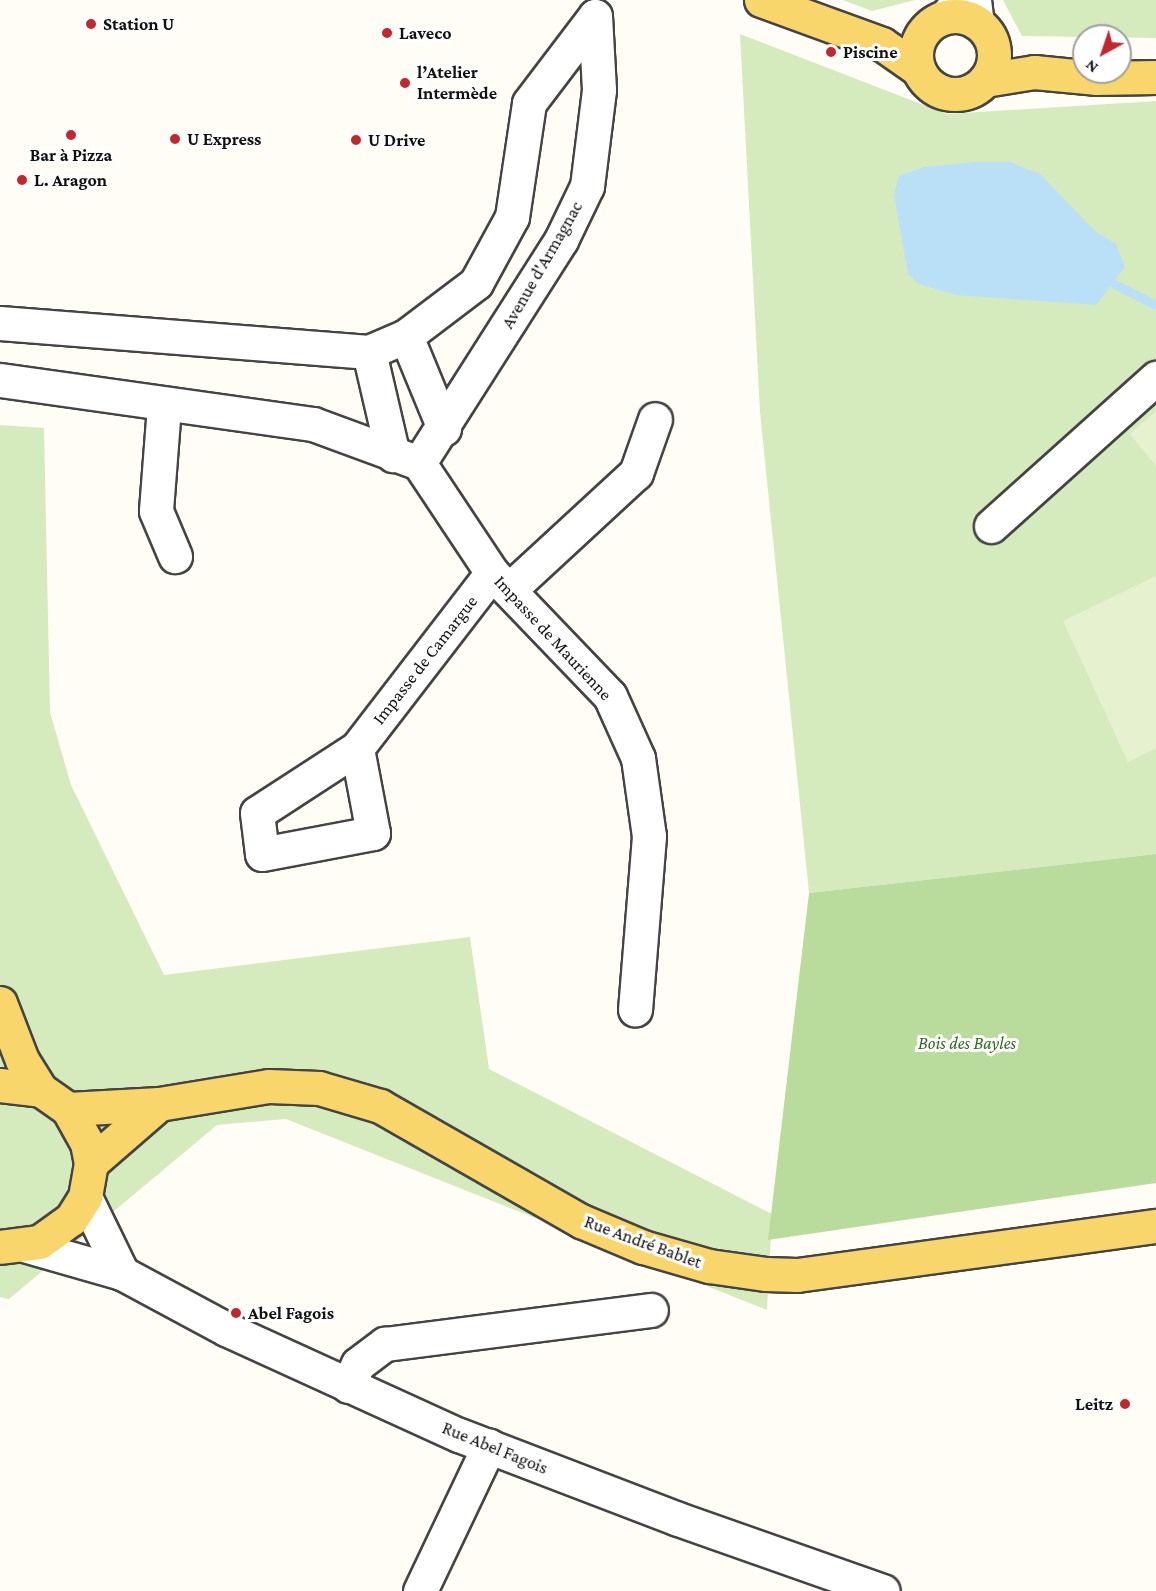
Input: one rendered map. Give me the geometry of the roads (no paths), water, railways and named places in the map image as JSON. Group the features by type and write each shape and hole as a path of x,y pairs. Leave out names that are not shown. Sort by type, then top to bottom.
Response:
{"main road":[{"path":"761,0 882,44 918,69 926,82 953,94 971,91 989,65 988,35 957,13"},
{"path":"882,44 957,13"},
{"path":"918,69 916,47 957,13"},
{"path":"989,65 1095,78 1156,77"},
{"path":"0,1003 22,1060 41,1090 68,1109 87,1143 91,1163 85,1197 71,1219 52,1235 9,1249"},
{"path":"0,1085 41,1090"},
{"name":"Rue André Bablet","path":"68,1109 159,1104 268,1086 319,1088 380,1106 581,1221 643,1247 698,1263 765,1274 797,1275 1156,1226"},
{"path":"91,1163 159,1104"}],"street":[{"name":"Avenue d'Armagnac","path":"0,323 369,352 406,336 476,282 512,218 529,103 599,8"},
{"name":"Avenue d'Armagnac","path":"406,459 444,428 561,240 587,186 599,90 599,8"},
{"path":"406,336 444,428"},
{"path":"369,352 406,459"},
{"path":"991,526 1156,378"},
{"path":"0,380 41,383 164,406 313,424 406,459"},
{"path":"164,406 156,511 175,556"},
{"name":"Impasse de Camargue","path":"357,748 500,581 636,473 655,420"},
{"name":"Impasse de Maurienne","path":"406,459 500,581 610,696 638,758 649,836 635,1009"},
{"path":"85,1197 122,1273"},
{"name":"Rue Abel Fagois","path":"9,1249 122,1273 226,1329 348,1386 489,1446 883,1591"},
{"path":"348,1386 358,1364 385,1344 651,1310"},
{"path":"420,1591 489,1446"}],"water":[{"path":"976,162 1010,162 1040,174 1094,230 1116,244 1125,267 1096,305 956,295 919,284 908,274 894,195 899,176 924,167"}],"waterway":[{"path":"1114,284 1156,305"}],"place":[{"name":"Station U","path":"91,24"},
{"name":"Laveco","path":"387,33"},
{"name":"Piscine","path":"831,52"},
{"name":"l’Atelier Intermède","path":"405,83"},
{"name":"Bar à Pizza","path":"71,135"},
{"name":"U Express","path":"175,139"},
{"name":"U Drive","path":"356,140"},
{"name":"L. Aragon","path":"22,180"},
{"name":"Abel Fagois","path":"236,1313"},
{"name":"Leitz","path":"1125,1404"}],"park label":[{"name":"Bois des Bayles","path":"967,1043"}]}
